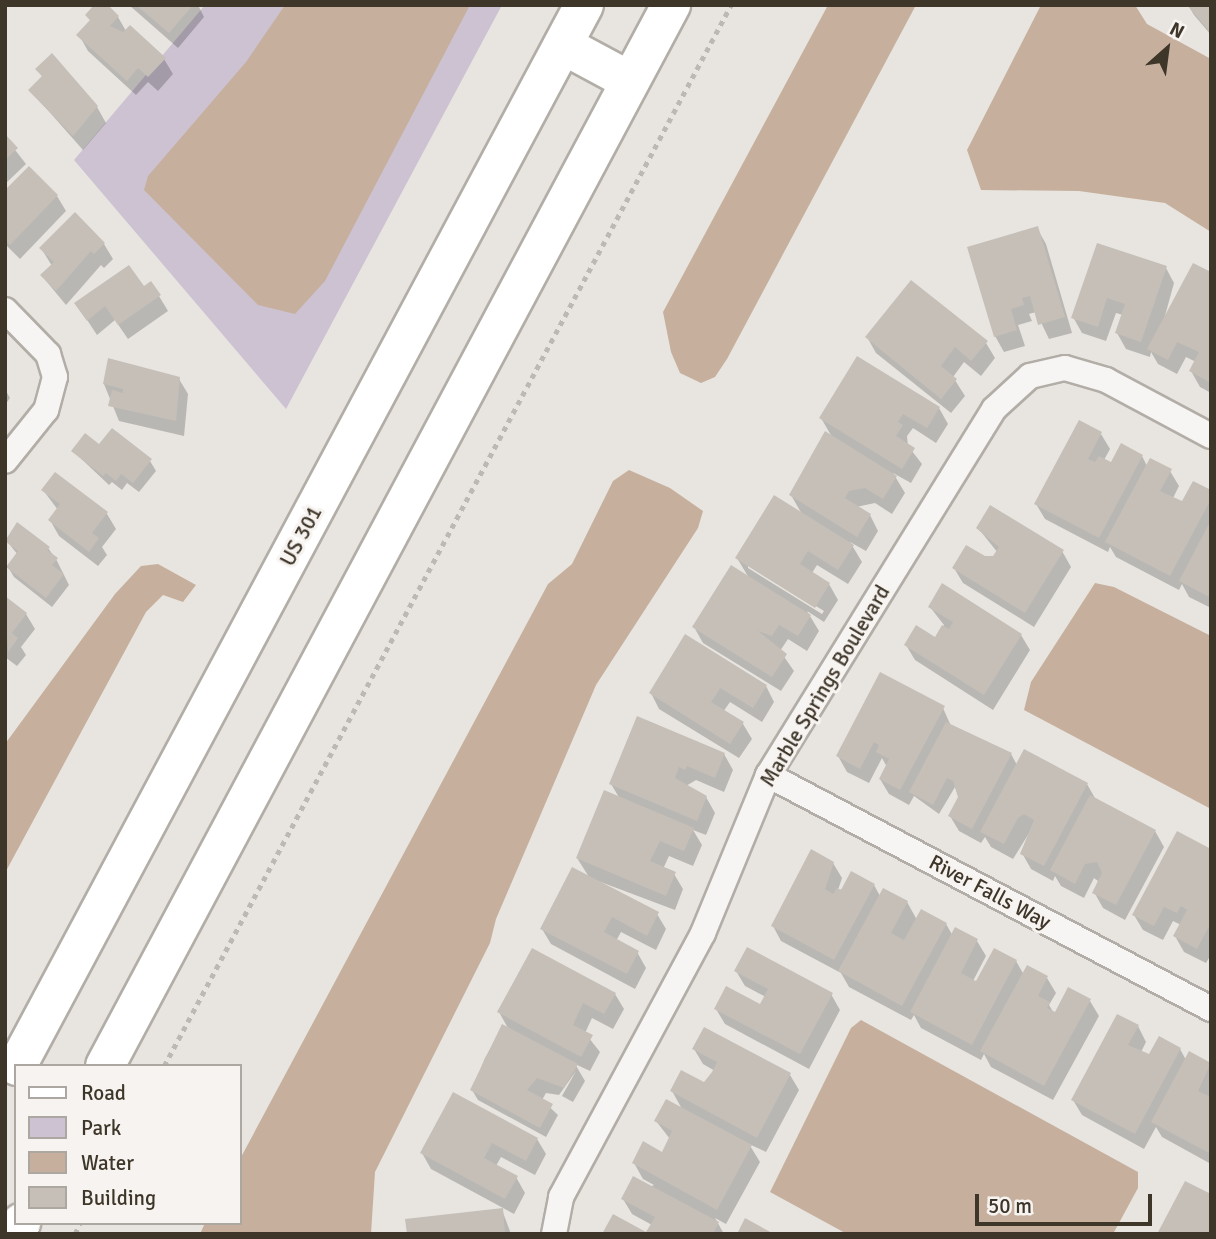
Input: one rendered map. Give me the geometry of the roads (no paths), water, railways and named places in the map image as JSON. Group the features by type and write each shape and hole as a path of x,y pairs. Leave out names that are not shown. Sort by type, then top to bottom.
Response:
{"main road":[{"name":"US 301","path":"18,1064 584,5"},
{"path":"106,1064 671,5"},
{"path":"563,45 630,81"},
{"name":"US 301","path":"5,1088 14,1071"}],"street":[{"path":"5,310 48,354 55,377 46,410 5,461"},
{"name":"Marble Springs Boulevard","path":"554,1234 561,1197 703,933 768,775 994,409 1011,389 1046,370 1084,371 1211,436"},
{"name":"River Falls Way","path":"768,775 1211,1009"}],"water":[{"path":"285,5 470,5 325,281 295,314 258,305 144,190 148,176 246,62"},
{"path":"828,5 916,5 727,359 715,377 701,383 680,373 671,352 663,312"},
{"path":"1041,5 1135,5 1147,24 1211,59 1211,232 1165,203 1079,191 981,190 967,150"},
{"path":"629,470 670,488 703,511 698,528 596,685 496,919 490,943 375,1172 371,1234 200,1234 204,1225 242,1225 242,1155 548,584 572,564 613,481"},
{"path":"158,564 196,585 183,602 163,595 146,612 5,873 5,744 115,594 141,566"},
{"path":"1095,583 1114,587 1211,636 1211,809 1024,710 1031,682"},
{"path":"861,1020 1138,1172 1138,1188 1113,1234 847,1234 770,1192 851,1028"}]}
